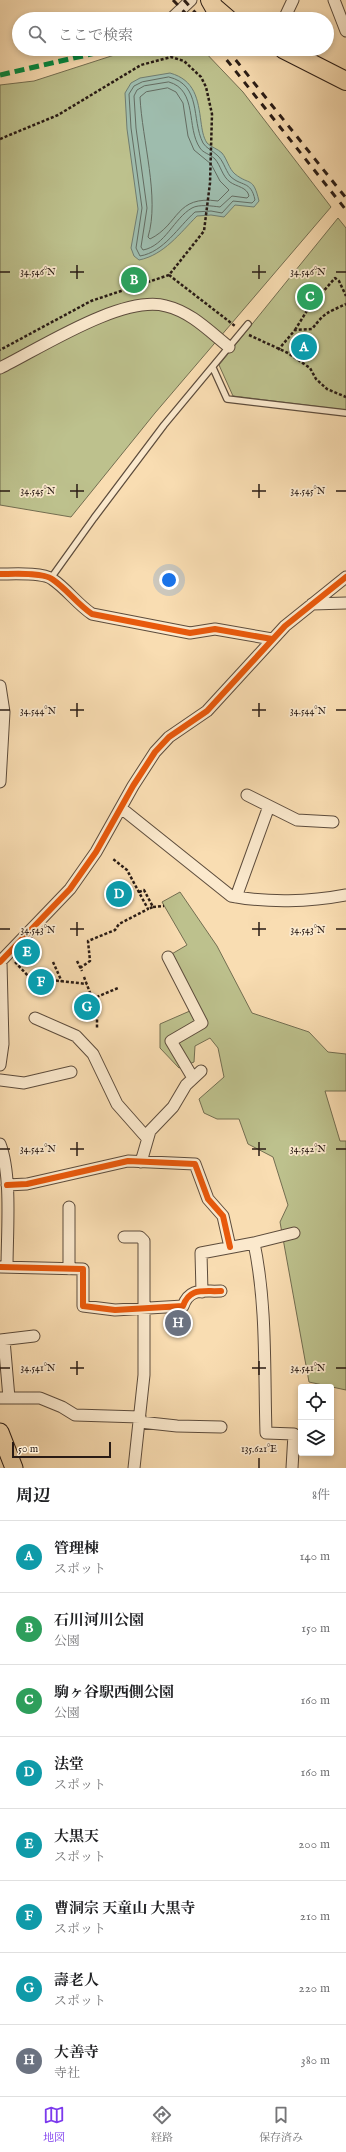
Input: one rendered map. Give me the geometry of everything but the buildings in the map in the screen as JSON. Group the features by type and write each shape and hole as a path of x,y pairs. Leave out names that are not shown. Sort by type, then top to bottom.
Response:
{"highway":[{"path":"210,0 214,7 220,12"},
{"path":"297,56 346,81"}],"main road":[{"path":"0,1432 14,1468"}],"street":[{"path":"179,12 192,0"},
{"path":"287,12 293,0"},
{"path":"334,0 346,31"},
{"path":"0,368 95,319 139,305 165,305 191,316 229,347"},
{"path":"0,574 43,576 51,578 80,606 92,614 190,633 215,629 272,639"},
{"path":"0,1065 3,1044 0,962 70,889 96,852 121,808 160,747 169,737 207,711 285,626 346,577"},
{"path":"312,604 346,603"},
{"path":"0,686 4,712 4,732 0,782"},
{"path":"247,796 297,820 333,822"},
{"path":"236,897 269,806"},
{"path":"121,808 231,896 247,899 322,899 346,895"},
{"path":"141,1162 150,1131 173,1107 186,1085 197,1075 171,1041 202,1023 168,957"},
{"path":"35,1018 76,1036 93,1054 117,1104 147,1138"},
{"path":"0,1080 24,1083 71,1072"},
{"path":"0,1144 3,1152 7,1185 3,1267 83,1269 83,1306 115,1310 183,1306 186,1296 192,1292 221,1291"},
{"path":"7,1185 27,1184 128,1161 195,1164 208,1199 223,1216 230,1247"},
{"path":"69,1207 69,1269"},
{"path":"202,1292 201,1253 254,1243 294,1233"},
{"path":"124,1237 140,1237 144,1241 144,1375 134,1468"},
{"path":"254,1243 260,1273 263,1310 266,1433 294,1434 292,1468"},
{"path":"34,1336 2,1340 4,1398 40,1398 62,1407 75,1415 140,1420 178,1426 221,1427"}],"lane":[{"path":"51,578 164,425 213,368 248,324"},
{"path":"213,368 227,399 346,413"}],"path":[{"path":"0,139 58,115 141,64 171,57 184,61 201,77 209,99 212,114 210,183 204,231 169,275 91,301 0,350"},
{"path":"169,275 192,294 243,331 278,350 288,353 310,368 316,379 327,389 346,397"},
{"path":"278,350 295,330 308,309 335,278 339,281 346,296"},
{"path":"295,330 312,329 330,310 346,304"},
{"path":"113,859 127,870 148,909"},
{"path":"139,892 144,890 153,907"},
{"path":"80,968 90,961 88,941 115,930 119,924 148,909 164,906"},
{"path":"77,961 82,971"},
{"path":"53,962 62,982"},
{"path":"15,963 30,978 43,979"},
{"path":"84,976 96,1008 97,1028"},
{"path":"51,980 87,984"},
{"path":"92,999 118,988"},
{"path":"81,1015 96,1008"}],"green space":[{"path":"111,56 209,56 243,92 331,207 155,413 71,517 0,505 0,85 34,81"},
{"path":"338,218 346,228 346,410 233,396 219,365"},
{"path":"180,892 217,946 252,1013 309,1032 328,1052 346,1054 346,1091 325,1091 340,1141 346,1141 346,1390 334,1387 334,1384 318,1384 309,1382 280,1222 288,1205 273,1157 248,1144 239,1119 217,1119 204,1113 199,1099 224,1077 218,1048 210,1038 195,1046 194,1062 179,1068 160,1048 160,1024 199,1007 170,955 187,945 162,902"}],"water":[{"path":"170,73 185,80 194,92 203,133 207,143 222,153 235,174 253,185 259,201 254,207 235,205 224,217 211,215 197,216 164,248 139,260 134,256 131,248 138,209 127,129 125,93 131,83 140,78"}],"railway":[{"path":"173,0 184,12"},
{"path":"184,0 195,12"},
{"path":"224,56 346,210"},
{"path":"233,56 346,198"}],"marked path":[{"path":"0,75 83,56"}],"cycle path":[{"path":"0,574 41,575 52,579 92,614 190,633 215,629 272,639"},
{"path":"0,962 70,889 96,852 133,786 155,752 169,737 207,711 285,626 346,577"},
{"path":"7,1185 27,1184 128,1161 195,1164 208,1199 223,1216 230,1247"},
{"path":"0,1267 83,1269 83,1306 115,1310 183,1306 189,1296 193,1293 203,1291 221,1291"}],"place":[{"name":"石川河川公園","path":"134,280"},
{"name":"駒ヶ谷駅西側公園","path":"310,297"},
{"name":"管理棟","path":"304,347"},
{"name":"法堂","path":"119,894"},
{"name":"大黒天","path":"27,952"},
{"name":"曹洞宗 天童山 大黒寺","path":"41,982"},
{"name":"壽老人","path":"87,1007"},
{"name":"大善寺","path":"178,1323"}]}
